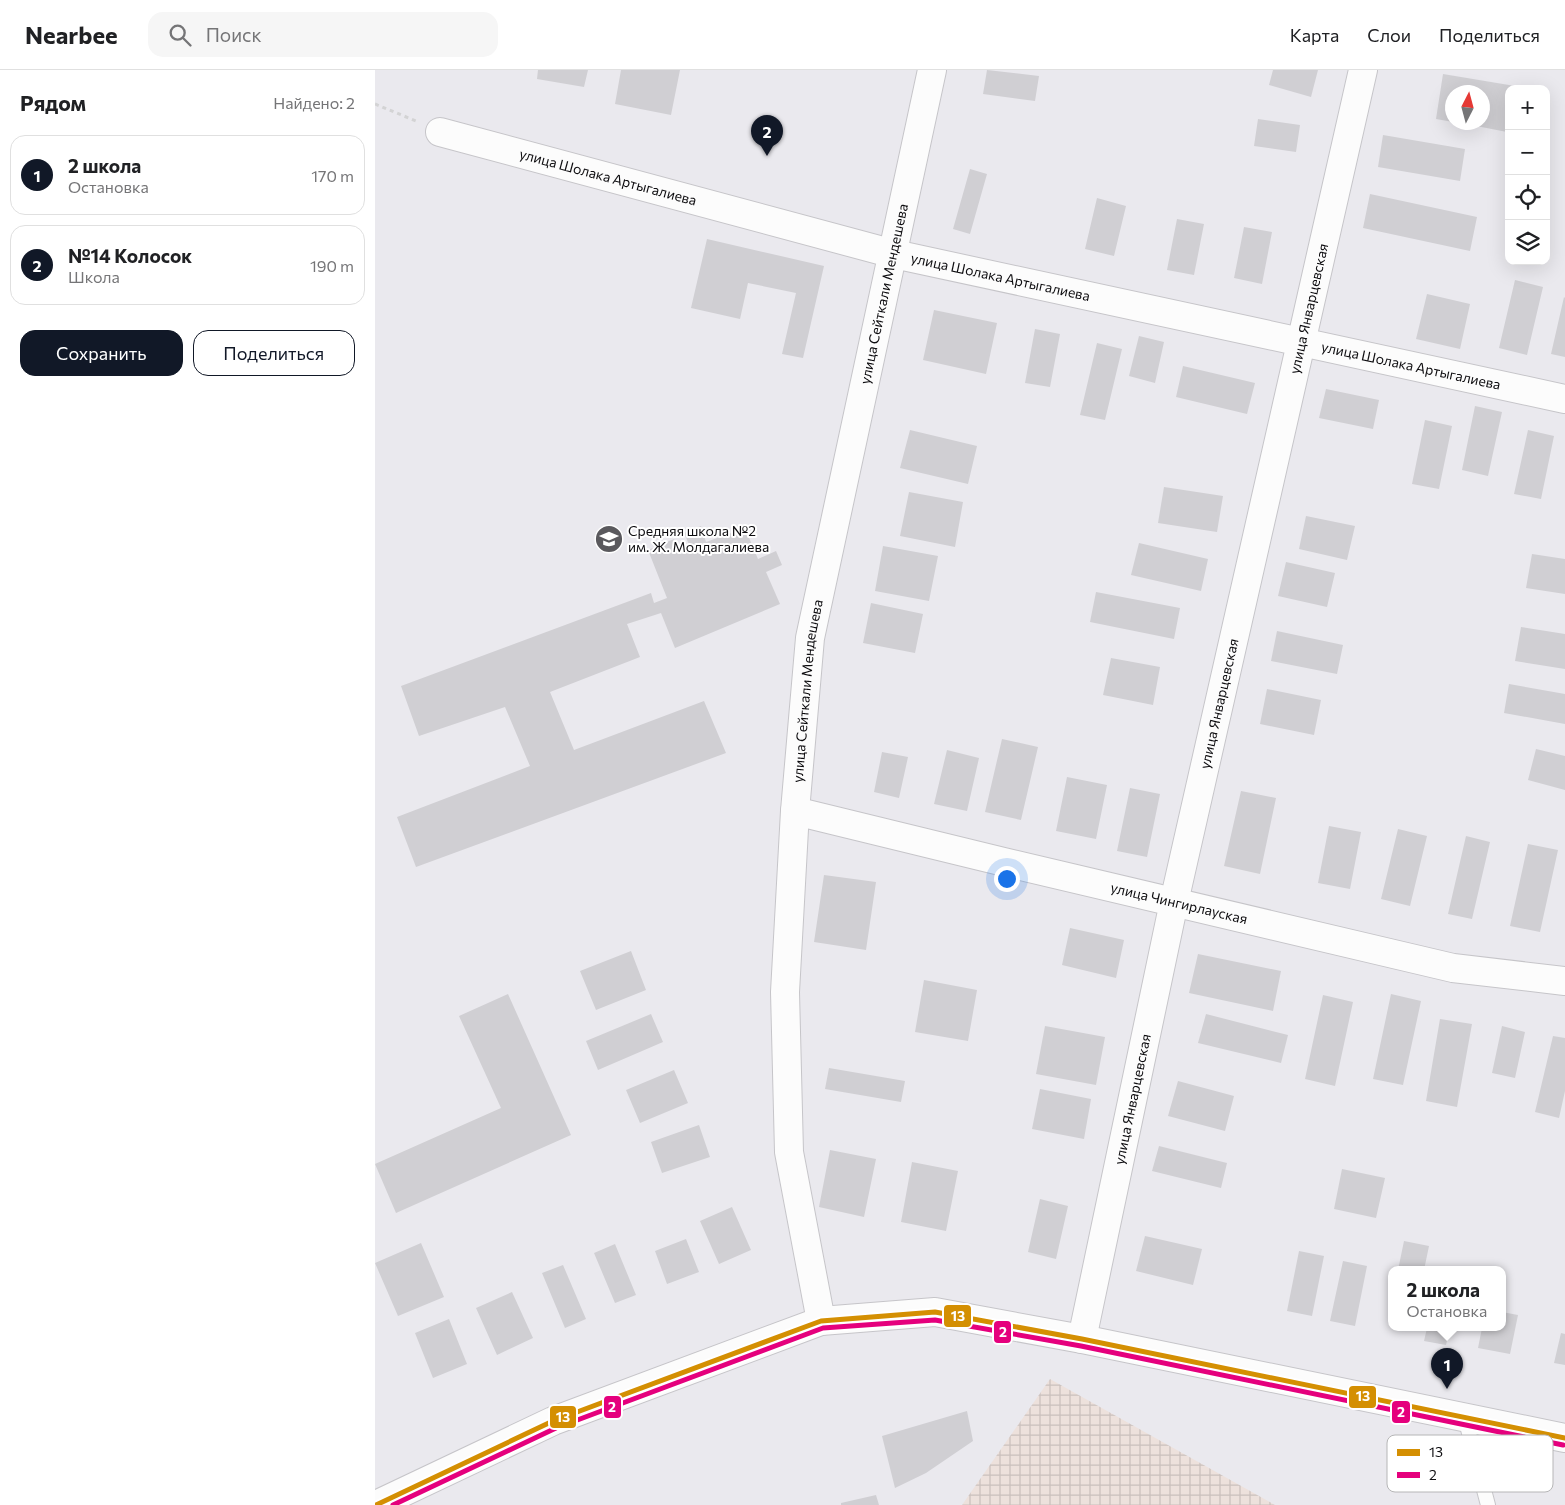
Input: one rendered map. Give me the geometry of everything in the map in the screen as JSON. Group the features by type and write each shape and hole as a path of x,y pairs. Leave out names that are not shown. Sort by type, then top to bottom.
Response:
{"street":[{"name":"улица Сейткали Мендешева","path":"821,1321 789,1152 785,992 795,811 810,638 933,70"},
{"name":"улица Январцевская","path":"1083,1339 1174,902 1303,341 1363,70"},
{"name":"улица Шолака Артыгалиева","path":"440,132 894,254 1565,399"},
{"name":"улица Чингирлауская","path":"795,811 1453,968 1565,981"},
{"path":"376,1505 553,1421 821,1321 935,1312 1083,1339 1550,1435"}],"lane":[{"path":"1465,1418 1469,1435"},
{"path":"1485,1492 1488,1505"}],"path":[{"path":"375,104 440,132"}],"shaded area":[{"path":"1050,1379 1275,1505 962,1505"}],"building":[{"path":"538,70 588,70 584,87 537,79"},
{"path":"621,70 680,70 671,115 615,104"},
{"path":"987,70 1039,76 1035,101 983,94"},
{"path":"1273,70 1318,70 1311,97 1269,85"},
{"path":"1443,74 1509,85 1505,85 1505,132 1490,129 1490,85 1445,85 1445,121 1436,119"},
{"path":"1258,119 1300,125 1296,152 1254,146"},
{"path":"1383,135 1465,149 1460,181 1378,167"},
{"path":"970,169 987,174 970,234 953,229"},
{"path":"1370,194 1477,217 1470,251 1363,228"},
{"path":"1097,198 1126,206 1114,256 1085,249"},
{"path":"1177,219 1204,224 1194,275 1167,270"},
{"path":"1244,227 1272,232 1262,284 1234,278"},
{"path":"707,239 824,266 803,358 782,354 796,293 748,283 740,319 691,308"},
{"path":"1515,280 1543,287 1527,355 1499,348"},
{"path":"1427,294 1470,304 1460,349 1416,339"},
{"path":"1565,298 1565,357 1551,354"},
{"path":"934,310 997,323 986,374 923,360"},
{"path":"1035,329 1060,334 1050,387 1025,383"},
{"path":"1139,336 1164,342 1155,383 1129,376"},
{"path":"1097,343 1122,349 1105,420 1080,415"},
{"path":"1183,366 1255,383 1247,414 1176,397"},
{"path":"1326,389 1379,400 1373,429 1319,418"},
{"path":"1475,406 1502,412 1488,476 1462,470"},
{"path":"1425,420 1452,426 1439,489 1412,484"},
{"path":"910,430 977,446 968,484 900,468"},
{"path":"1528,430 1554,436 1541,499 1514,494"},
{"path":"1164,487 1223,496 1217,532 1158,523"},
{"path":"909,492 963,502 955,547 900,536"},
{"path":"1306,516 1355,526 1347,560 1299,549"},
{"path":"701,526 706,542 745,528 758,559 776,551 782,565 766,572 780,604 675,648 661,613 627,624 640,657 550,692 574,750 704,701 726,753 416,867 397,817 530,766 505,707 419,736 401,686 651,593 654,603 667,598 648,550 674,539 681,554 691,549 684,533"},
{"path":"1139,543 1208,559 1201,591 1131,575"},
{"path":"883,546 938,556 929,601 875,591"},
{"path":"1532,554 1565,559 1565,594 1526,588"},
{"path":"1286,562 1335,573 1327,607 1278,596"},
{"path":"1096,592 1180,608 1174,639 1090,622"},
{"path":"871,603 923,614 915,653 863,643"},
{"path":"1521,627 1565,634 1565,669 1515,661"},
{"path":"1277,631 1343,645 1337,674 1271,661"},
{"path":"1111,658 1160,667 1153,705 1103,695"},
{"path":"1509,684 1565,694 1565,724 1504,713"},
{"path":"1267,689 1321,700 1314,735 1260,724"},
{"path":"1002,739 1038,747 1021,820 985,812"},
{"path":"1536,749 1565,756 1565,790 1528,780"},
{"path":"947,750 979,758 967,811 934,804"},
{"path":"882,752 908,757 899,798 874,792"},
{"path":"1067,777 1107,785 1096,839 1056,831"},
{"path":"1130,788 1160,794 1147,857 1117,851"},
{"path":"1241,791 1276,798 1260,874 1224,866"},
{"path":"1329,826 1361,832 1350,889 1318,883"},
{"path":"1398,829 1427,836 1410,906 1381,899"},
{"path":"1466,836 1490,842 1472,919 1448,914"},
{"path":"1528,844 1558,850 1540,932 1510,926"},
{"path":"824,875 876,882 866,950 814,942"},
{"path":"1070,928 1124,940 1116,978 1062,965"},
{"path":"631,951 646,990 596,1010 580,971"},
{"path":"1198,954 1281,971 1273,1011 1189,993"},
{"path":"924,980 977,990 968,1041 915,1032"},
{"path":"508,994 571,1135 396,1213 375,1164 501,1108 459,1016"},
{"path":"1391,994 1421,1001 1403,1085 1373,1079"},
{"path":"1323,995 1353,1002 1335,1086 1305,1079"},
{"path":"651,1014 663,1042 598,1070 586,1041"},
{"path":"1206,1014 1288,1035 1281,1063 1198,1043"},
{"path":"1440,1019 1472,1024 1457,1107 1426,1101"},
{"path":"1045,1026 1105,1037 1096,1085 1036,1074"},
{"path":"1502,1026 1525,1032 1515,1078 1492,1073"},
{"path":"1553,1036 1565,1038 1565,1091 1559,1118 1535,1112"},
{"path":"829,1068 905,1081 901,1102 825,1089"},
{"path":"674,1070 688,1103 640,1123 626,1090"},
{"path":"1178,1081 1234,1096 1225,1131 1168,1116"},
{"path":"1040,1089 1091,1099 1084,1139 1032,1129"},
{"path":"699,1125 710,1157 662,1173 651,1142"},
{"path":"1159,1146 1227,1163 1221,1188 1152,1171"},
{"path":"830,1150 876,1159 864,1217 819,1207"},
{"path":"912,1162 958,1171 946,1231 901,1222"},
{"path":"1342,1169 1385,1178 1376,1218 1334,1209"},
{"path":"1040,1199 1068,1206 1056,1259 1028,1252"},
{"path":"732,1207 751,1250 719,1264 700,1221"},
{"path":"1145,1236 1202,1249 1193,1285 1136,1271"},
{"path":"686,1239 699,1272 667,1284 655,1251"},
{"path":"1404,1241 1429,1246 1425,1266 1399,1266"},
{"path":"421,1243 444,1297 398,1316 375,1263"},
{"path":"615,1244 636,1295 615,1303 594,1253"},
{"path":"1299,1251 1324,1256 1312,1316 1287,1311"},
{"path":"1343,1261 1367,1266 1355,1326 1330,1321"},
{"path":"563,1265 586,1319 565,1328 542,1273"},
{"path":"512,1292 533,1338 497,1355 476,1308"},
{"path":"1506,1313 1518,1315 1510,1354 1478,1348 1481,1331 1506,1331"},
{"path":"449,1319 467,1364 433,1378 415,1333"},
{"path":"1426,1331 1449,1331 1446,1345 1424,1341"},
{"path":"1561,1333 1565,1334 1565,1365 1554,1363"},
{"path":"967,1411 973,1441 926,1473 895,1488 882,1436"},
{"path":"876,1495 879,1505 841,1505 841,1503"}],"transit line":[{"name":"13","path":"376,1505 553,1421 821,1321 935,1312 1082,1339 1550,1435"},
{"name":"2","path":"393,1505 556,1428 823,1328 935,1320 1081,1346 1514,1435"},
{"name":"13","path":"1553,1436 1565,1438"},
{"name":"2","path":"1553,1443 1563,1445"}],"place":[{"name":"№14 Колосок","path":"767,156"},
{"name":"Средняя школа №2 им. Ж. Молдагалиева","path":"609,539"},
{"name":"2 школа","path":"1447,1389"}]}
